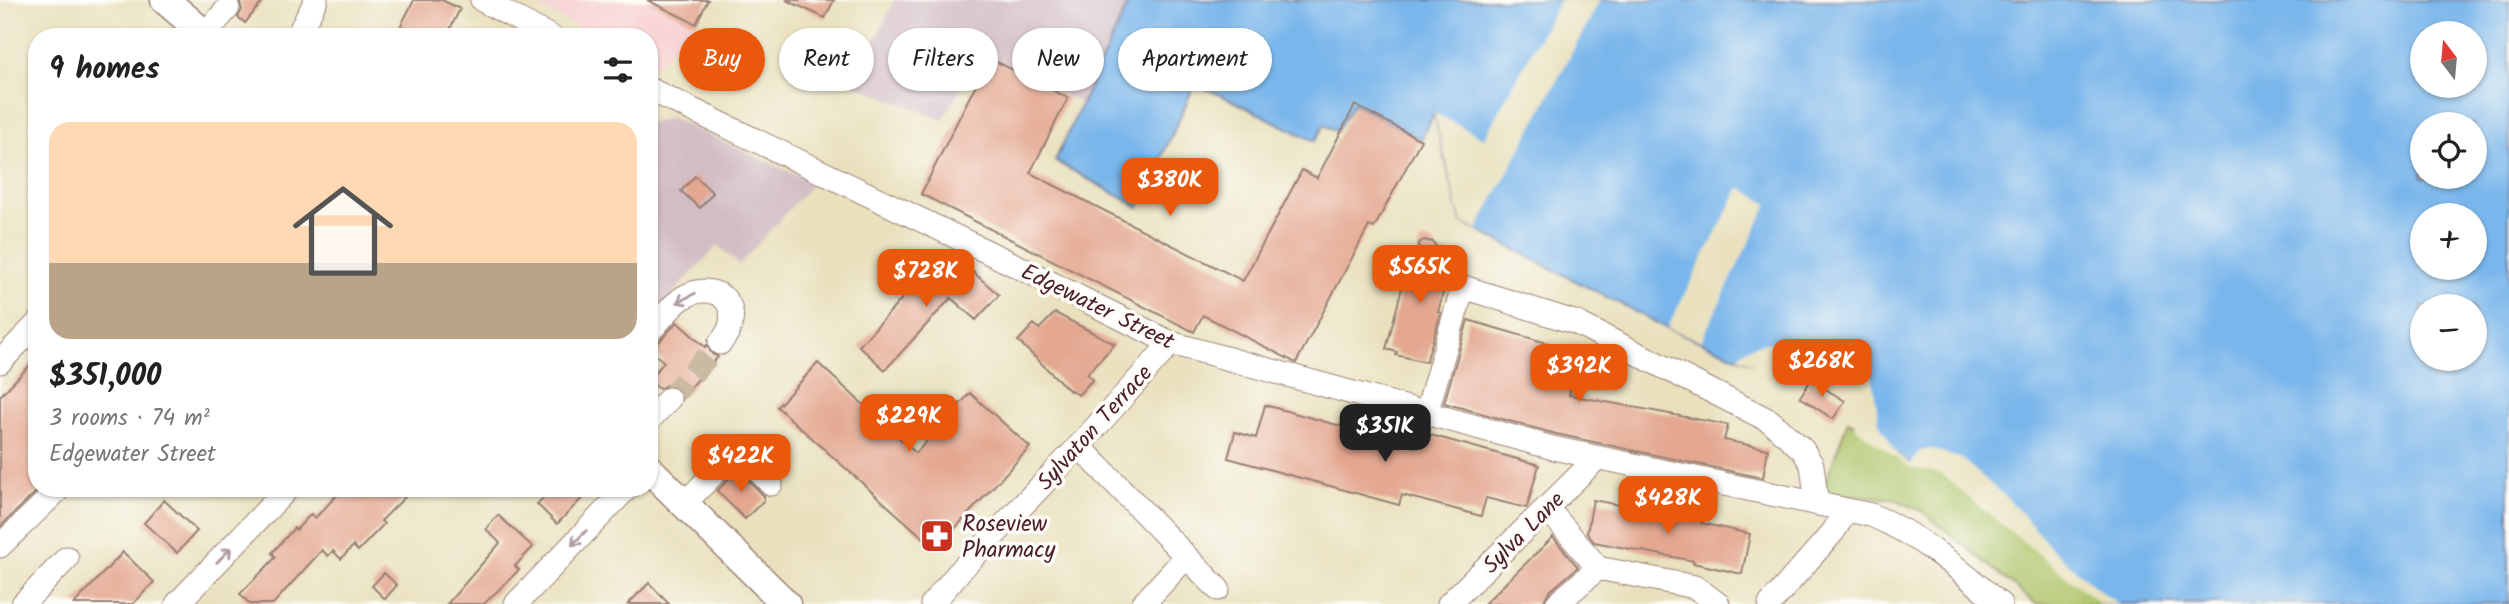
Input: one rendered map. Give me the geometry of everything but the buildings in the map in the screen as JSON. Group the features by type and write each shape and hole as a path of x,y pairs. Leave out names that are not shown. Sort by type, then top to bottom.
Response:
{"main road":[{"path":"181,5 200,28"},
{"path":"658,477 786,604"}],"street":[{"path":"302,28 316,0"},
{"path":"482,0 534,28"},
{"path":"212,28 228,8"},
{"name":"Edgewater Street","path":"658,96 1013,264 1171,343 1596,459 1881,519 1920,541 2000,604"},
{"path":"1426,414 1463,287 1577,323 1770,421 1804,450 1812,465 1816,504"},
{"path":"658,323 683,298 697,293 714,292 725,299 732,312 730,330 720,343"},
{"path":"0,362 28,333"},
{"name":"Sylvaton Terrace","path":"932,604 1171,343"},
{"path":"658,411 669,399"},
{"path":"1079,446 1218,589"},
{"path":"685,503 732,456 746,458 771,484"},
{"name":"Sylva Lane","path":"1449,604 1596,459"},
{"path":"0,547 51,497"},
{"path":"177,604 279,497"},
{"path":"516,604 618,497"},
{"path":"1547,508 1598,568 1695,587 1718,604"},
{"path":"1770,604 1833,531 1847,510"},
{"path":"23,604 67,558"},
{"path":"1143,604 1185,558"},
{"path":"1557,604 1598,568"}],"shaded area":[{"path":"525,0 708,0 696,24 692,28 679,28 679,41 658,63 658,28 579,28"},
{"path":"894,0 1130,0 1104,56 1104,28 1012,28 1012,69 998,62 998,28 888,28 888,91 959,91 943,120 870,91 874,91 874,44"},
{"path":"1056,91 1088,91 1082,104"},
{"path":"672,118 813,183 739,265 718,245 658,309 658,121"}],"green space":[{"path":"1848,421 1944,471 2106,604 2036,604 1922,511 1895,499 1824,493 1823,488"}],"water":[{"path":"1130,0 2509,0 2509,604 2106,604 1944,471 1911,464 1857,424 1864,388 1850,376 1825,366 1752,363 1667,328 1461,222 1434,114 1421,140 1354,103 1337,131 1324,125 1315,141 1210,91 1272,91 1272,28 1118,28 1118,91 1192,91 1139,207 1055,161 1088,91 1104,91 1104,56"}],"pier":[{"path":"1560,0 1600,0 1477,230 1461,222 1434,113 1484,138"},
{"path":"1740,187 1768,204 1701,341 1667,328"},
{"path":"1805,339 1837,348 1862,363 1872,376 1879,423 1897,454 1911,464 1920,451 1931,449 1962,459 2011,502 2053,550 2102,593 2119,604 2101,604 1942,474 1909,467 1855,427 1860,389 1848,379 1824,370 1785,365 1759,366 1738,357 1747,348 1763,343"}],"tunnel":[{"path":"669,399 720,343"}],"place":[{"name":"Roseview Pharmacy","path":"937,536"}]}
